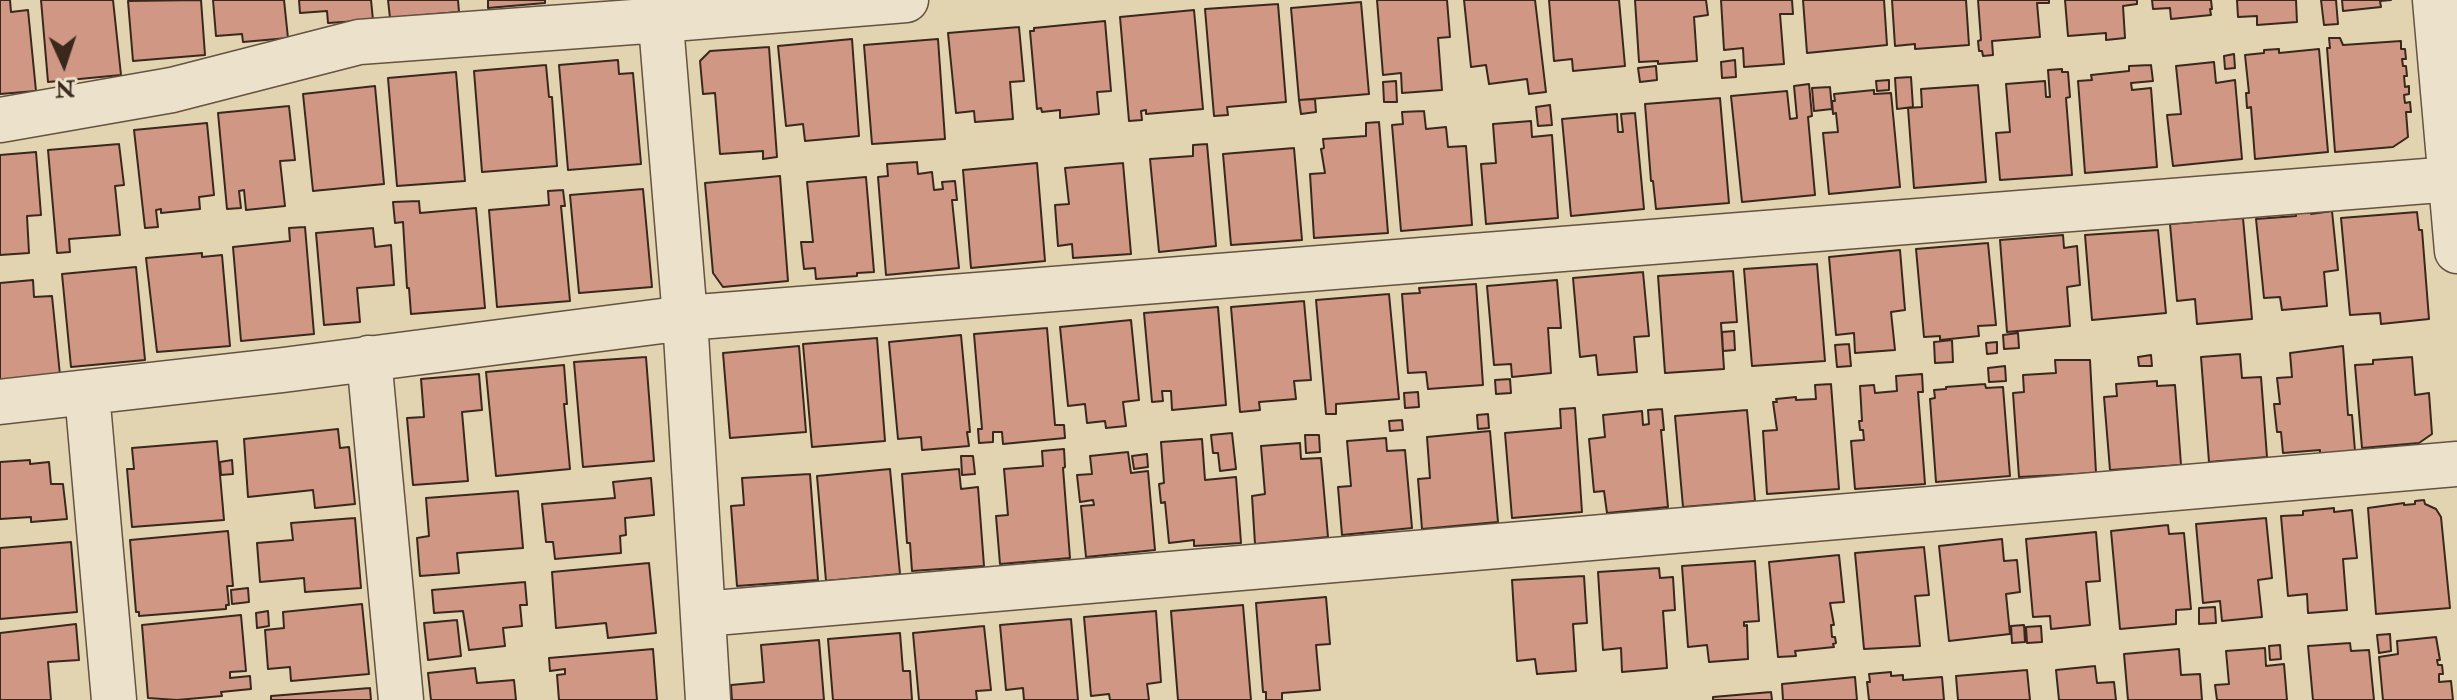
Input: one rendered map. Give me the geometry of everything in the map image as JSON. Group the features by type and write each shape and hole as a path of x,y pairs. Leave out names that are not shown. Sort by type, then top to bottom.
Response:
{"street":[{"path":"0,120 172,90 359,42 660,10 906,0"},
{"path":"2435,0 2457,251"},
{"path":"660,10 685,318 708,700"},
{"path":"0,402 685,318 2452,179"},
{"path":"369,358 401,700"},
{"path":"87,393 114,700"},
{"path":"703,614 2457,464"}],"building":[{"path":"0,0 10,0 11,12 28,10 36,91 0,94"},
{"path":"41,0 113,0 121,75 48,82"},
{"path":"201,0 205,55 133,61 128,1"},
{"path":"213,0 284,0 288,38 243,42 242,34 216,36"},
{"path":"299,0 371,0 373,20 328,23 327,11 300,13"},
{"path":"388,0 458,0 459,12 390,18"},
{"path":"488,0 545,0 545,3 488,8"},
{"path":"1377,0 1447,0 1450,37 1438,38 1442,90 1402,93 1401,73 1383,75"},
{"path":"1464,0 1535,0 1546,92 1529,94 1527,79 1489,84 1486,65 1471,67"},
{"path":"1549,0 1619,0 1625,66 1573,71 1572,59 1554,61"},
{"path":"1635,0 1706,0 1708,15 1694,17 1697,61 1639,62"},
{"path":"1721,0 1792,0 1793,14 1780,14 1784,64 1744,67 1743,48 1724,50"},
{"path":"1803,0 1884,0 1887,45 1807,53"},
{"path":"1892,0 1966,0 1969,45 1915,49 1915,44 1895,46"},
{"path":"1978,0 2049,0 2049,3 2037,3 2040,37 1992,41 1993,55 1983,56 1978,41 1981,40"},
{"path":"2065,0 2137,0 2137,4 2123,6 2125,38 2106,40 2106,33 2068,36"},
{"path":"2152,0 2211,0 2211,15 2171,19 2170,8 2153,9"},
{"path":"2237,0 2296,0 2297,22 2257,25 2257,16 2238,17"},
{"path":"2321,0 2336,0 2338,24 2324,25"},
{"path":"2342,0 2391,0 2380,1 2381,7 2343,11"},
{"path":"1361,2 1369,94 1299,100 1291,8"},
{"path":"1278,4 1286,102 1227,107 1228,115 1214,116 1205,9"},
{"path":"1194,10 1203,109 1146,114 1146,110 1141,111 1142,120 1129,121 1120,17"},
{"path":"1105,21 1111,91 1097,92 1099,114 1060,118 1060,110 1042,112 1041,108 1037,109 1030,31 1034,28"},
{"path":"1019,27 1024,81 1010,82 1013,119 975,122 974,111 956,113 948,33"},
{"path":"2329,38 2340,38 2343,45 2401,41 2406,59 2402,59 2403,66 2406,66 2405,87 2409,86 2409,94 2404,95 2405,103 2410,102 2411,112 2406,112 2408,137 2393,147 2335,152 2327,48 2330,48"},
{"path":"852,39 859,136 805,141 803,124 786,126 778,46"},
{"path":"938,39 945,139 872,144 864,45"},
{"path":"769,47 777,157 763,159 763,151 720,154 715,93 703,94 700,61 710,51"},
{"path":"2279,49 2279,53 2319,49 2328,152 2255,159 2251,107 2247,108 2246,93 2249,93 2245,55"},
{"path":"2234,54 2235,68 2225,69 2224,56"},
{"path":"618,60 619,74 633,73 641,164 568,170 559,65"},
{"path":"1735,60 1736,77 1722,78 1721,62"},
{"path":"2214,62 2216,83 2235,80 2242,159 2173,166 2167,115 2181,114 2176,66"},
{"path":"546,65 549,97 552,97 557,166 482,172 474,71"},
{"path":"2151,65 2153,81 2131,83 2132,90 2151,88 2157,167 2085,173 2078,81 2092,80 2091,75 2129,71 2129,66"},
{"path":"1656,66 1657,80 1640,82 1638,68"},
{"path":"2062,69 2062,72 2068,72 2070,97 2066,98 2072,175 2000,180 1996,133 2010,132 2006,84 2045,81 2046,97 2050,97 2048,70"},
{"path":"456,72 465,181 397,186 388,78"},
{"path":"1911,77 1913,107 1897,109 1895,78"},
{"path":"1889,80 1889,90 1877,91 1876,81"},
{"path":"1396,81 1397,102 1384,102 1383,82"},
{"path":"1809,84 1812,116 1808,117 1815,195 1742,202 1731,96 1787,91 1790,119 1797,118 1794,86"},
{"path":"1978,85 1986,182 1914,188 1908,108 1922,107 1921,89"},
{"path":"375,86 384,184 313,191 303,94"},
{"path":"1830,87 1832,109 1814,111 1812,88"},
{"path":"1874,90 1874,94 1891,93 1900,187 1829,194 1823,133 1838,132 1836,113 1833,114 1834,94"},
{"path":"1720,98 1729,203 1656,209 1645,104"},
{"path":"1315,99 1316,112 1301,114 1299,100"},
{"path":"1550,105 1552,125 1538,126 1536,107"},
{"path":"289,106 295,160 280,161 285,206 246,210 244,190 239,191 241,208 227,209 218,113"},
{"path":"1424,111 1426,129 1446,127 1448,147 1466,146 1472,225 1401,231 1392,125 1403,124 1402,112"},
{"path":"1635,113 1644,209 1571,216 1562,119 1617,114 1618,132 1623,132 1621,114"},
{"path":"1531,121 1532,137 1552,135 1558,218 1486,224 1481,164 1496,163 1493,124"},
{"path":"1379,122 1388,233 1314,238 1310,174 1325,173 1321,149 1324,148 1323,139 1366,136 1366,123"},
{"path":"207,123 214,195 199,197 200,209 161,213 161,209 156,210 158,227 145,228 134,130"},
{"path":"119,144 124,185 115,186 120,235 69,239 70,252 57,253 48,150"},
{"path":"1207,144 1216,246 1159,252 1150,159 1193,156 1193,145"},
{"path":"1294,148 1302,240 1231,245 1223,154"},
{"path":"36,152 41,215 27,216 29,253 0,255 0,155"},
{"path":"917,162 918,174 932,172 934,190 943,189 942,182 955,181 957,200 952,200 959,268 886,275 878,177 888,176 887,164"},
{"path":"1037,163 1045,261 971,268 963,170"},
{"path":"1123,163 1131,254 1073,258 1072,244 1058,246 1055,205 1069,204 1065,168"},
{"path":"780,176 788,281 723,287 713,273 705,183"},
{"path":"866,177 874,272 816,279 815,268 804,269 801,242 813,242 807,182"},
{"path":"643,189 652,287 579,293 570,195"},
{"path":"563,190 565,206 561,206 570,301 497,307 489,210 549,205 548,191"},
{"path":"419,201 420,213 476,208 485,308 411,314 403,222 395,223 393,202"},
{"path":"2311,211 2311,214 2332,211 2338,270 2324,272 2327,306 2282,310 2280,297 2264,298 2256,219 2296,216 2296,213"},
{"path":"2417,212 2419,230 2422,230 2429,319 2381,324 2380,313 2350,315 2341,218"},
{"path":"2243,218 2252,319 2197,324 2195,299 2177,301 2170,224"},
{"path":"305,227 314,334 241,341 233,247 290,241 289,228"},
{"path":"373,228 375,247 391,245 394,285 357,288 360,322 324,325 316,233"},
{"path":"2158,230 2166,313 2092,320 2085,235"},
{"path":"2063,235 2064,248 2077,246 2080,285 2067,287 2070,326 2007,332 2000,240"},
{"path":"1988,243 1996,325 1978,326 1979,336 1940,340 1940,336 1924,337 1916,249"},
{"path":"1900,250 1905,310 1891,312 1895,350 1855,353 1854,333 1836,335 1829,257"},
{"path":"202,253 202,257 222,255 230,346 157,352 146,258"},
{"path":"1817,264 1825,361 1752,366 1744,269"},
{"path":"136,267 145,360 71,367 62,274"},
{"path":"1733,271 1737,322 1721,323 1724,369 1665,373 1658,276"},
{"path":"1643,272 1649,336 1634,337 1637,372 1598,375 1596,355 1580,357 1573,278"},
{"path":"33,280 34,297 52,296 60,375 0,381 0,283"},
{"path":"1557,280 1561,328 1548,328 1551,373 1512,377 1511,364 1494,365 1487,286"},
{"path":"1476,284 1483,385 1428,389 1426,372 1408,373 1402,294 1420,293 1419,288"},
{"path":"1389,294 1399,399 1336,404 1336,414 1326,414 1316,300"},
{"path":"1304,301 1311,380 1294,381 1296,399 1259,402 1260,410 1240,412 1231,307"},
{"path":"1218,307 1226,405 1172,410 1171,391 1162,391 1163,401 1152,402 1144,313"},
{"path":"1131,320 1139,400 1123,402 1126,426 1106,428 1105,421 1087,423 1085,404 1068,406 1060,327"},
{"path":"1047,328 1055,425 1064,425 1065,438 1003,444 1002,432 993,432 993,442 979,443 978,429 982,429 974,334"},
{"path":"1734,331 1735,350 1723,351 1722,332"},
{"path":"2018,333 2019,348 2004,349 2003,335"},
{"path":"961,335 969,446 922,450 921,437 898,439 889,342"},
{"path":"877,338 885,441 812,447 803,344"},
{"path":"1952,340 1953,362 1935,363 1934,342"},
{"path":"1997,342 1997,353 1987,354 1986,343"},
{"path":"1849,344 1851,366 1837,367 1835,345"},
{"path":"799,346 806,432 730,438 723,353"},
{"path":"2343,346 2348,415 2352,415 2355,451 2283,453 2274,404 2280,404 2277,378 2292,377 2290,353"},
{"path":"2240,354 2242,378 2261,377 2267,457 2209,462 2201,357"},
{"path":"2151,355 2152,366 2139,366 2138,357"},
{"path":"646,357 654,461 583,467 574,362"},
{"path":"2412,357 2415,395 2429,393 2432,434 2419,443 2362,448 2355,365 2373,364 2373,360"},
{"path":"2055,360 2090,360 2096,473 2019,477 2013,393 2024,392 2023,375 2056,373"},
{"path":"564,365 570,469 496,476 486,372"},
{"path":"2005,366 2006,381 1989,382 1988,368"},
{"path":"479,374 482,410 462,412 468,481 413,485 407,418 424,417 421,379"},
{"path":"1922,374 1923,392 1918,392 1925,484 1855,489 1851,441 1864,440 1859,421 1862,421 1860,386 1874,385 1875,393 1897,391 1896,376"},
{"path":"1510,379 1511,393 1496,394 1495,380"},
{"path":"2157,381 2157,386 2175,385 2181,465 2110,470 2104,397 2117,396 2116,384"},
{"path":"1831,384 1839,489 1767,494 1763,431 1777,430 1773,402 1796,397 1796,400 1816,399 1815,385"},
{"path":"1985,384 1986,388 2003,387 2010,476 1936,482 1930,399 1935,398 1934,390"},
{"path":"1418,392 1419,407 1405,408 1404,393"},
{"path":"1575,408 1582,512 1512,518 1505,433 1561,428 1560,409"},
{"path":"1662,409 1668,507 1607,513 1604,491 1594,492 1589,439 1605,437 1603,415 1642,411 1643,425 1649,424 1648,410"},
{"path":"1747,410 1755,501 1683,507 1675,416"},
{"path":"1488,414 1489,428 1478,429 1477,415"},
{"path":"1402,420 1403,430 1390,431 1389,421"},
{"path":"338,429 340,448 349,447 355,504 315,508 313,490 248,497 244,439"},
{"path":"1490,431 1498,522 1422,529 1418,479 1430,478 1427,437"},
{"path":"1232,433 1236,469 1220,471 1218,453 1213,453 1211,435"},
{"path":"1305,435 1319,435 1320,452 1306,453"},
{"path":"1386,438 1387,451 1405,450 1412,528 1342,535 1338,487 1351,486 1347,441"},
{"path":"1202,439 1205,480 1236,477 1241,543 1194,546 1194,540 1169,543 1165,502 1161,503 1159,484 1164,483 1161,442"},
{"path":"217,441 224,520 132,527 127,469 134,469 132,448"},
{"path":"1300,443 1301,459 1321,458 1328,537 1255,544 1252,496 1265,494 1261,446"},
{"path":"1064,449 1070,558 1000,564 996,516 1008,515 1004,469 1043,466 1042,451"},
{"path":"1128,452 1131,473 1148,471 1155,550 1086,557 1081,506 1094,505 1093,500 1080,502 1077,475 1092,474 1090,456"},
{"path":"1147,454 1148,467 1134,469 1132,456"},
{"path":"961,456 973,456 975,474 962,475"},
{"path":"30,460 30,464 49,462 51,484 63,484 67,519 31,522 31,517 0,519 0,462"},
{"path":"232,460 233,474 221,475 220,462"},
{"path":"890,469 900,574 826,581 817,476"},
{"path":"959,469 961,489 978,487 984,566 912,571 902,474"},
{"path":"810,474 818,580 737,586 731,506 744,505 742,478"},
{"path":"651,478 654,515 625,518 626,535 620,536 621,553 555,559 553,542 546,542 542,504 615,498 613,482"},
{"path":"518,491 523,548 457,553 459,573 420,576 417,538 429,536 426,498"},
{"path":"2424,500 2441,517 2450,608 2376,614 2368,508 2415,504 2415,501"},
{"path":"2334,508 2334,512 2352,510 2357,558 2343,559 2347,610 2308,613 2307,594 2288,596 2281,516"},
{"path":"355,518 361,588 305,592 304,578 260,582 257,543 293,540 291,523"},
{"path":"2266,518 2272,578 2258,580 2262,617 2222,621 2220,601 2203,603 2196,524"},
{"path":"2168,525 2169,534 2184,533 2191,609 2176,610 2176,624 2120,629 2111,531"},
{"path":"228,531 233,586 227,586 229,605 226,609 139,616 136,612 130,540"},
{"path":"2096,532 2100,581 2086,582 2090,625 2051,629 2050,616 2033,617 2026,539"},
{"path":"2002,539 2004,561 2017,560 2020,592 2006,594 2010,634 1949,641 1939,546"},
{"path":"71,542 77,612 0,619 0,548"},
{"path":"1924,547 1929,595 1915,596 1920,646 1864,649 1855,553"},
{"path":"1839,555 1844,602 1830,603 1834,647 1795,651 1796,656 1778,657 1769,562"},
{"path":"1755,561 1759,621 1744,622 1744,626 1747,625 1748,659 1709,662 1707,645 1688,647 1682,566"},
{"path":"649,563 656,633 608,638 606,623 556,628 552,572"},
{"path":"1659,568 1660,578 1673,577 1675,610 1663,611 1667,668 1622,672 1621,648 1603,650 1598,572"},
{"path":"1584,576 1587,623 1573,624 1576,671 1537,674 1535,659 1517,661 1512,580"},
{"path":"525,582 527,605 520,605 522,626 503,628 505,646 469,650 463,611 434,613 432,590"},
{"path":"248,588 249,602 232,604 231,590"},
{"path":"1326,597 1330,644 1316,645 1320,690 1282,693 1282,700 1266,700 1256,603"},
{"path":"362,604 369,674 291,681 290,667 268,669 265,630 284,628 283,612"},
{"path":"1243,605 1251,700 1178,700 1171,611"},
{"path":"2215,607 2216,623 2199,624 2199,608"},
{"path":"268,611 269,626 257,628 256,613"},
{"path":"1156,611 1161,682 1147,684 1149,700 1110,700 1109,694 1091,696 1084,617"},
{"path":"241,615 246,671 230,672 230,678 250,676 251,689 221,692 222,696 177,700 148,698 142,625"},
{"path":"1071,619 1078,700 1024,700 1023,688 1006,690 1000,625"},
{"path":"457,620 461,656 428,660 424,623"},
{"path":"76,624 79,660 48,662 51,700 0,700 0,633"},
{"path":"2024,625 2025,642 2012,643 2011,626"},
{"path":"984,626 991,690 976,691 977,700 919,700 913,633"},
{"path":"2041,626 2042,642 2027,643 2026,627"},
{"path":"900,633 903,671 910,671 912,700 833,700 828,639"},
{"path":"2390,634 2391,651 2379,653 2377,635"},
{"path":"2436,637 2440,660 2437,660 2438,665 2442,665 2443,674 2439,674 2439,682 2451,681 2453,700 2383,700 2379,657 2398,654 2397,641"},
{"path":"819,640 824,700 732,700 731,685 764,682 761,645"},
{"path":"2350,643 2351,651 2369,650 2374,700 2313,700 2308,646"},
{"path":"2280,645 2281,659 2270,660 2269,646"},
{"path":"2265,648 2266,666 2284,664 2287,700 2217,700 2215,685 2229,684 2226,651"},
{"path":"653,649 657,700 559,700 557,675 565,674 565,669 550,671 549,658"},
{"path":"2179,649 2181,675 2200,674 2202,700 2128,700 2124,654"},
{"path":"2095,666 2097,683 2114,682 2116,700 2059,700 2056,670"},
{"path":"475,668 477,683 514,680 516,700 431,700 428,673"},
{"path":"2027,670 2030,700 1958,700 1956,676"},
{"path":"1891,672 1891,676 1903,675 1903,680 1942,677 1944,700 1869,700 1869,674"},
{"path":"1855,677 1857,700 1783,700 1782,684"},
{"path":"370,688 371,700 271,700 271,696"},
{"path":"1771,692 1772,700 1713,700 1713,697"}]}
